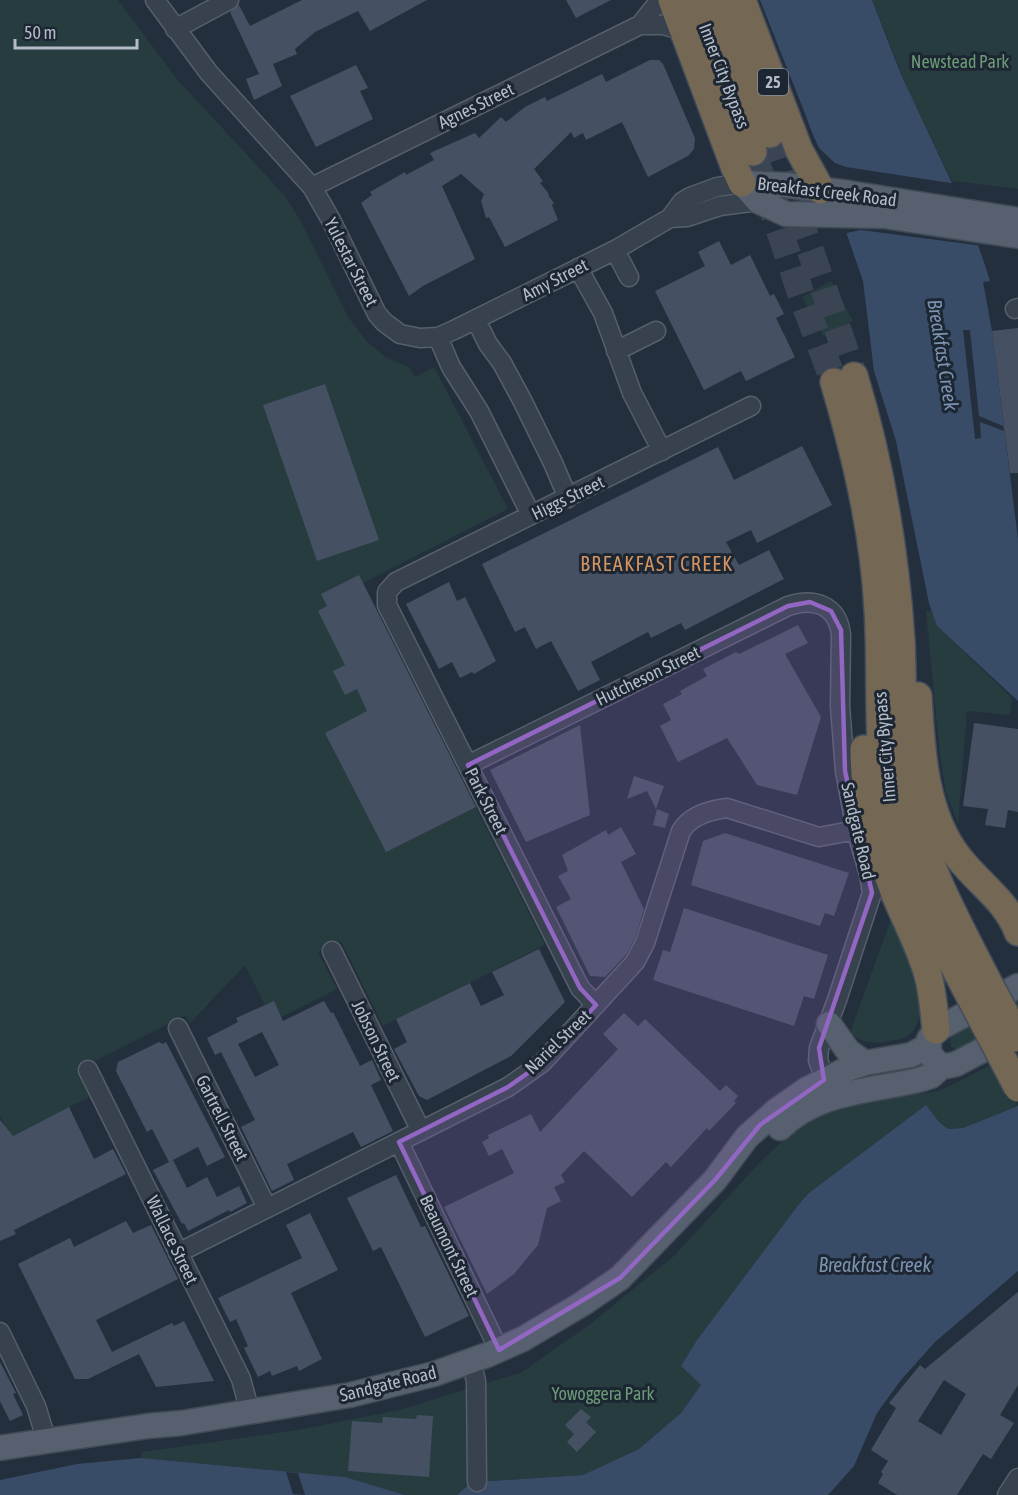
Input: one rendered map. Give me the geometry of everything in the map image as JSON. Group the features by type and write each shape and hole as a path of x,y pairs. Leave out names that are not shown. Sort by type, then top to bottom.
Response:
{"highway":[{"path":"672,0 735,168 750,192"},
{"name":"Inner City Bypass","path":"695,0 762,143 719,0"},
{"name":"25","path":"741,0 799,150 824,202"},
{"name":"Inner City Bypass","path":"1018,1038 976,983 922,904 900,847 884,775 880,736 878,608 871,544 844,379 882,482 899,609 902,741 912,803 926,852 976,983 1018,1088"},
{"path":"899,609 914,644 923,757 937,817 956,855 999,900 1012,918 1018,932"},
{"path":"879,698 866,717 864,753 868,796 877,839 890,880 929,978 932,1038"}],"main road":[{"name":"Breakfast Creek Road","path":"750,192 766,184 824,202 1002,228 1018,220"},
{"name":"Sandgate Road","path":"828,1089 865,1063 911,1055 932,1038 1018,986"},
{"path":"829,1024 848,1051 865,1063"},
{"name":"Sandgate Road","path":"0,1448 250,1412 350,1395 395,1385 499,1350 523,1339 620,1278 715,1180 747,1137 795,1097 828,1089 854,1091 922,1079 931,1076 942,1066 956,1064 1018,1031"},
{"path":"932,1038 933,1059 942,1066"}],"street":[{"name":"Yulestar Street","path":"154,0 209,73 312,187 331,220 377,314 400,334 411,337 438,337"},
{"path":"176,29 229,0"},
{"name":"Agnes Street","path":"312,187 640,25 660,0"},
{"path":"640,25 657,24 684,31"},
{"name":"Amy Street","path":"438,337 615,250 670,218 682,201 696,194 723,185 750,192"},
{"path":"615,250 629,277"},
{"path":"578,268 603,313 632,393 662,451"},
{"path":"476,320 522,400 568,498"},
{"path":"616,351 656,331"},
{"path":"438,337 451,367 479,411 531,515"},
{"name":"Higgs Street","path":"387,592 396,582 751,406"},
{"name":"Park Street","path":"387,592 387,605 580,988 596,1005"},
{"name":"Hutcheson Street","path":"468,765 788,606 810,602 831,611"},
{"name":"Sandgate Road","path":"828,1089 818,1054 872,893 848,789 841,739 839,681 841,630 831,611"},
{"name":"Nariel Street","path":"178,1253 508,1087 542,1063 641,953 681,831 690,821 716,809 727,808 819,837 856,830"},
{"name":"Jobson Street","path":"332,951 421,1131"},
{"name":"Gartrell Street","path":"178,1028 267,1208"},
{"name":"Wallace Street","path":"88,1070 241,1379 250,1412"},
{"name":"Beaumont Street","path":"399,1142 499,1350"},
{"path":"0,1332 36,1406 47,1442"},
{"path":"471,1361 476,1381 477,1482"},
{"path":"1007,1495 1018,1478"}],"highlighted area":[{"path":"810,602 831,611 841,630 845,771 872,893 819,1048 824,1080 760,1125 715,1180 620,1278 499,1350 399,1142 508,1087 542,1063 596,1005 580,988 468,765 788,606"}],"green space":[{"path":"0,0 118,0 176,78 285,196 300,220 348,317 368,343 387,358 409,367 415,377 434,367 508,509 363,583 545,945 383,1026 341,941 318,952 337,989 273,1021 245,965 190,1023 186,1015 77,1070 89,1097 10,1137 0,1116"},
{"name":"Newstead Park","path":"872,0 1018,0 1018,189 952,181 911,97"},
{"path":"831,281 853,321 824,337 802,297"},
{"path":"926,611 932,611 937,626 1012,698 1010,715 967,711 958,824 946,792 940,756"},
{"path":"893,914 909,957 920,1008 917,1022 909,1035 880,1043 866,1042 851,1033"},
{"path":"1018,999 1018,1018 959,1050 951,1047 950,1039 954,1034"},
{"name":"Yowoggera Park","path":"997,1062 1018,1106 963,1128 948,1129 939,1122 926,1105 799,1204 697,1340 681,1366 702,1385 681,1413 639,1449 583,1475 477,1482 468,1485 457,1495 405,1495 345,1477 141,1458 142,1452 298,1430 399,1410 522,1372 589,1325 674,1256 762,1160 797,1128 832,1110 867,1101 939,1091"}],"water":[{"name":"Breakfast Creek","path":"760,0 872,0 901,74 974,234 990,281 983,282 992,331 1018,539 1018,701 937,626 929,603 896,441 874,371 863,281 806,116"},
{"name":"Breakfast Creek","path":"926,1105 939,1122 948,1129 963,1128 1018,1106 1018,1271 935,1342 901,1380 877,1413 854,1466 828,1495 457,1495 468,1485 477,1482 583,1475 639,1449 681,1413 701,1385 681,1366 697,1340 799,1204 809,1193"},
{"path":"141,1458 345,1477 405,1495 0,1495 0,1480 77,1464"}],"pier":[{"path":"809,126 819,148 835,163 846,167 957,184 983,246 861,230 842,234"},
{"path":"963,330 970,330 979,416 1003,426 1004,431 980,422 981,438 975,439"},
{"path":"286,1472 298,1473 305,1495 293,1494"}],"building":[{"path":"302,0 427,0 370,31 358,11 315,32 295,49 297,54 273,64 282,86 254,100 246,79 259,74 230,12 239,5 250,26"},
{"path":"566,0 611,0 576,18"},
{"path":"650,60 659,60 663,64 695,138 694,149 688,156 648,177 622,122 586,140 583,133 574,138 571,132 534,169 543,181 540,183 554,203 552,205 558,220 505,247 489,217 486,218 481,201 484,194 461,174 442,186 475,259 423,286 409,296 361,203 372,195 370,192 405,172 406,175 434,160 430,153 475,133 479,138 501,117 506,122 525,107 545,97 547,101 602,74 606,82"},
{"path":"356,65 368,88 360,91 373,119 316,147 290,96"},
{"path":"719,241 731,265 750,255 770,296 774,294 784,314 776,318 795,357 746,381 741,371 704,390 655,291 705,266 698,252"},
{"path":"1018,328 1018,473 1010,473 992,331"},
{"path":"325,384 379,540 317,561 263,405"},
{"path":"802,446 832,505 757,543 751,530 726,542 739,565 769,550 784,579 685,630 681,623 651,638 648,632 591,662 600,680 578,691 551,641 536,649 525,627 515,632 482,564 718,447 734,480"},
{"path":"359,575 476,807 386,852 325,733 367,711 357,689 345,695 333,671 345,665 318,611 327,606 321,594"},
{"path":"449,582 457,601 465,597 496,661 474,674 472,672 460,678 452,662 439,669 406,604"},
{"path":"798,625 808,643 785,654 821,717 797,795 757,785 727,738 678,762 660,726 671,720 663,704 682,694 680,691 707,676 703,669"},
{"path":"974,723 1018,729 1018,812 1008,810 1005,828 985,825 988,809 963,806"},
{"path":"580,725 590,815 526,842 490,770"},
{"path":"634,776 664,786 656,809 647,791 627,799"},
{"path":"657,809 669,814 665,828 653,825"},
{"path":"621,827 636,854 621,862 644,909 635,939 626,955 605,977 590,976 556,907 571,899 558,876 568,871 562,855 606,830 608,835"},
{"path":"725,833 849,873 834,916 825,913 820,926 691,885 703,841"},
{"path":"684,908 828,955 814,999 804,996 794,1026 653,980 663,950 670,952"},
{"path":"539,949 565,1002 511,1056 427,1100 419,1096 394,1049 407,1042 396,1019 470,983 481,1006 504,995 492,972"},
{"path":"274,1001 283,1021 324,1001 331,1013 333,1012 360,1066 372,1060 381,1080 371,1085 393,1131 361,1147 353,1132 287,1164 294,1180 272,1191 241,1127 255,1120 221,1052 215,1055 207,1038 238,1022 236,1018","holes":["262,1032 279,1065 255,1077 238,1044"]},
{"path":"624,1013 638,1026 645,1019 720,1091 726,1085 738,1096 734,1101 736,1103 709,1131 707,1128 671,1167 666,1162 632,1197 584,1151 561,1175 565,1182 554,1187 561,1201 547,1208 538,1245 514,1274 487,1294 444,1207 514,1173 502,1149 489,1156 482,1142 489,1138 488,1135 531,1114 540,1132 618,1049 603,1034"},
{"path":"159,1042 163,1044 166,1042 225,1157 207,1166 198,1147 169,1162 152,1129 147,1132 116,1071 118,1062"},
{"path":"69,1107 94,1159 113,1149 126,1174 14,1230 16,1234 0,1241 0,1120 13,1136"},
{"path":"173,1160 187,1188 207,1177 217,1197 239,1186 247,1203 188,1231 153,1170"},
{"path":"396,1175 421,1227 425,1226 469,1316 425,1337 381,1247 373,1251 347,1198"},
{"path":"310,1213 338,1270 291,1293 322,1359 299,1371 297,1366 272,1376 270,1371 258,1377 244,1348 248,1346 236,1319 230,1322 218,1298 302,1258 286,1225"},
{"path":"126,1221 133,1233 151,1225 178,1279 96,1320 112,1352 172,1323 174,1326 184,1321 214,1381 156,1387 139,1354 88,1379 75,1379 18,1264 70,1238 74,1247"},
{"path":"1018,1292 1018,1385 1000,1415 1014,1423 991,1459 983,1454 957,1495 897,1495 878,1483 883,1474 881,1472 888,1461 871,1450 896,1408 889,1403 920,1365 925,1369","holes":["944,1380 966,1394 941,1435 918,1421"]},
{"path":"0,1362 16,1393 13,1394 23,1415 10,1421 0,1401"},
{"path":"581,1409 591,1417 586,1422 596,1432 577,1452 567,1442 574,1434 565,1425"},
{"path":"417,1415 433,1416 429,1477 348,1471 352,1421 382,1423 383,1417 416,1419"}],"tunnel":[{"path":"770,134 854,376"},
{"path":"753,152 802,297 834,382"}],"district":[{"name":"BREAKFAST CREEK","path":"657,564"}]}
